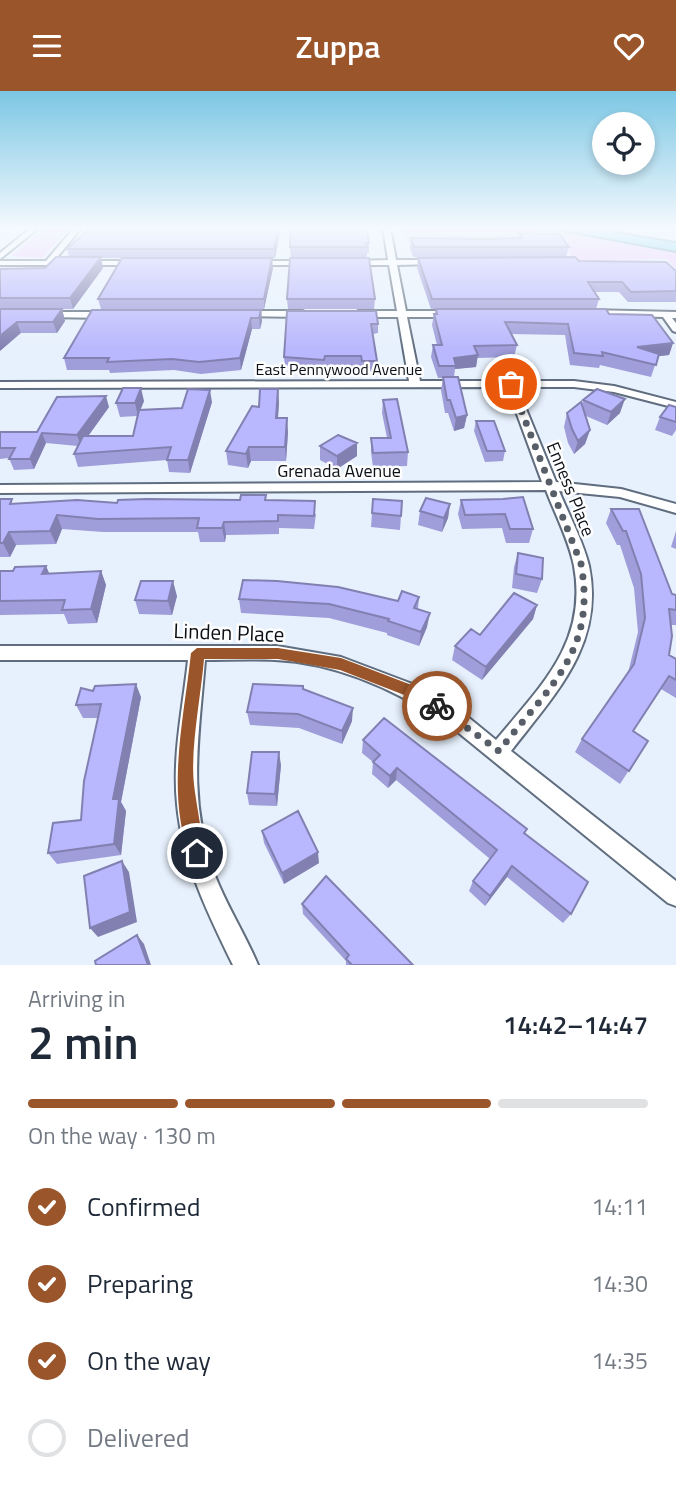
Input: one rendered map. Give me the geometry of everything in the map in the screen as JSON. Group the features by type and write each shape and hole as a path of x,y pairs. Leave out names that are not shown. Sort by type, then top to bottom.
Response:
{"street":[{"path":"394,268 415,385"},
{"path":"578,313 676,315"},
{"path":"236,314 319,314"},
{"path":"347,314 456,314"},
{"path":"665,314 676,330"},
{"path":"42,315 125,315"},
{"name":"Enness Place","path":"499,751 575,653 585,617 586,591 581,564 511,384"},
{"name":"East Pennywood Avenue","path":"0,385 573,384 614,389 676,405"},
{"name":"Grenada Avenue","path":"0,489 550,486 621,493 676,509"},
{"name":"Linden Place","path":"0,653 278,653 341,664 417,694 499,751 676,895"},
{"path":"197,653 185,779 191,832 209,893 246,965"}],"building":[{"path":"93,268 70,298 0,298 0,269"},
{"path":"116,268 270,268 264,299 98,299"},
{"path":"289,268 370,268 375,299 287,299"},
{"path":"421,268 672,268 676,271 676,291 631,292 622,282 588,282 599,299 432,299"},
{"path":"0,309 62,309 53,322 17,322 0,336"},
{"path":"436,309 606,309 609,314 652,315 673,343 637,347 659,354 656,365 602,352 603,356 574,353 568,324 505,322 517,345 474,346 478,355 454,358 456,366 439,366 433,345 442,345 434,314 437,314"},
{"path":"92,310 261,310 259,318 251,318 240,358 199,362 172,359 107,362 109,358 64,358"},
{"path":"287,311 376,311 378,324 371,324 377,361 362,361 361,356 325,356 324,360 284,357"},
{"path":"443,377 458,377 467,415 456,418 450,400 447,400"},
{"path":"123,388 141,388 135,403 116,403"},
{"path":"188,389 210,390 188,460 167,460 171,447 74,454 83,436 133,436 139,410 182,408"},
{"path":"260,389 278,389 276,418 287,418 285,447 249,447 246,454 226,451 252,406 259,407"},
{"path":"597,389 625,399 611,412 583,400"},
{"path":"106,396 77,435 42,433 30,459 9,459 15,448 0,448 0,432 37,432 57,397"},
{"path":"397,399 408,452 373,453 371,438 391,438 383,400"},
{"path":"581,402 590,430 578,441 567,413"},
{"path":"669,405 676,407 676,422 660,417"},
{"path":"476,421 494,421 505,451 487,451"},
{"path":"338,435 357,443 337,456 320,446"},
{"path":"241,495 266,495 265,500 315,501 314,516 278,515 278,521 224,522 222,528 197,528 199,518 98,519 57,515 50,531 9,532 3,543 0,543 0,499 12,499 10,504 77,500 117,503 118,500 146,499 240,500"},
{"path":"523,497 533,529 510,529 505,514 465,515 461,500 503,499"},
{"path":"426,498 450,504 444,518 420,511"},
{"path":"373,499 402,501 401,516 372,513"},
{"path":"611,509 639,509 672,594 676,595 676,610 669,609 672,636 669,655 676,659 676,680 669,676 633,731 648,741 629,771 582,739 634,664 645,618 641,574 626,531 623,531"},
{"path":"518,553 543,558 542,579 516,574"},
{"path":"46,566 42,574 101,571 91,609 62,610 65,600 0,601 0,571 13,571 15,567"},
{"path":"243,580 338,587 398,601 402,591 419,597 414,608 430,613 421,632 388,621 389,619 329,604 239,599"},
{"path":"141,581 173,581 168,601 135,600"},
{"path":"514,593 537,605 486,667 455,646 471,629 480,635"},
{"path":"136,684 113,799 119,799 114,844 48,853 53,823 81,820 84,781 101,704 76,705 81,688 93,691 95,686"},
{"path":"253,684 303,686 303,689 353,708 342,731 298,714 247,712"},
{"path":"384,718 527,829 524,833 588,882 571,914 512,866 490,896 473,881 497,850 397,768 390,776 373,762 380,755 363,740"},
{"path":"252,752 279,752 275,794 247,793"},
{"path":"298,811 318,852 282,873 262,831"},
{"path":"122,861 130,912 90,928 84,876"},
{"path":"326,876 413,965 352,965 346,959 349,955 302,904"},
{"path":"137,935 148,965 96,965 95,961"}],"way so far":[{"path":"437,706 499,751 575,653 585,617 586,591 581,564 531,443 511,384"}],"route":[{"path":"197,853 191,832 185,779 197,653 278,653 341,664 417,694 437,706"}]}
